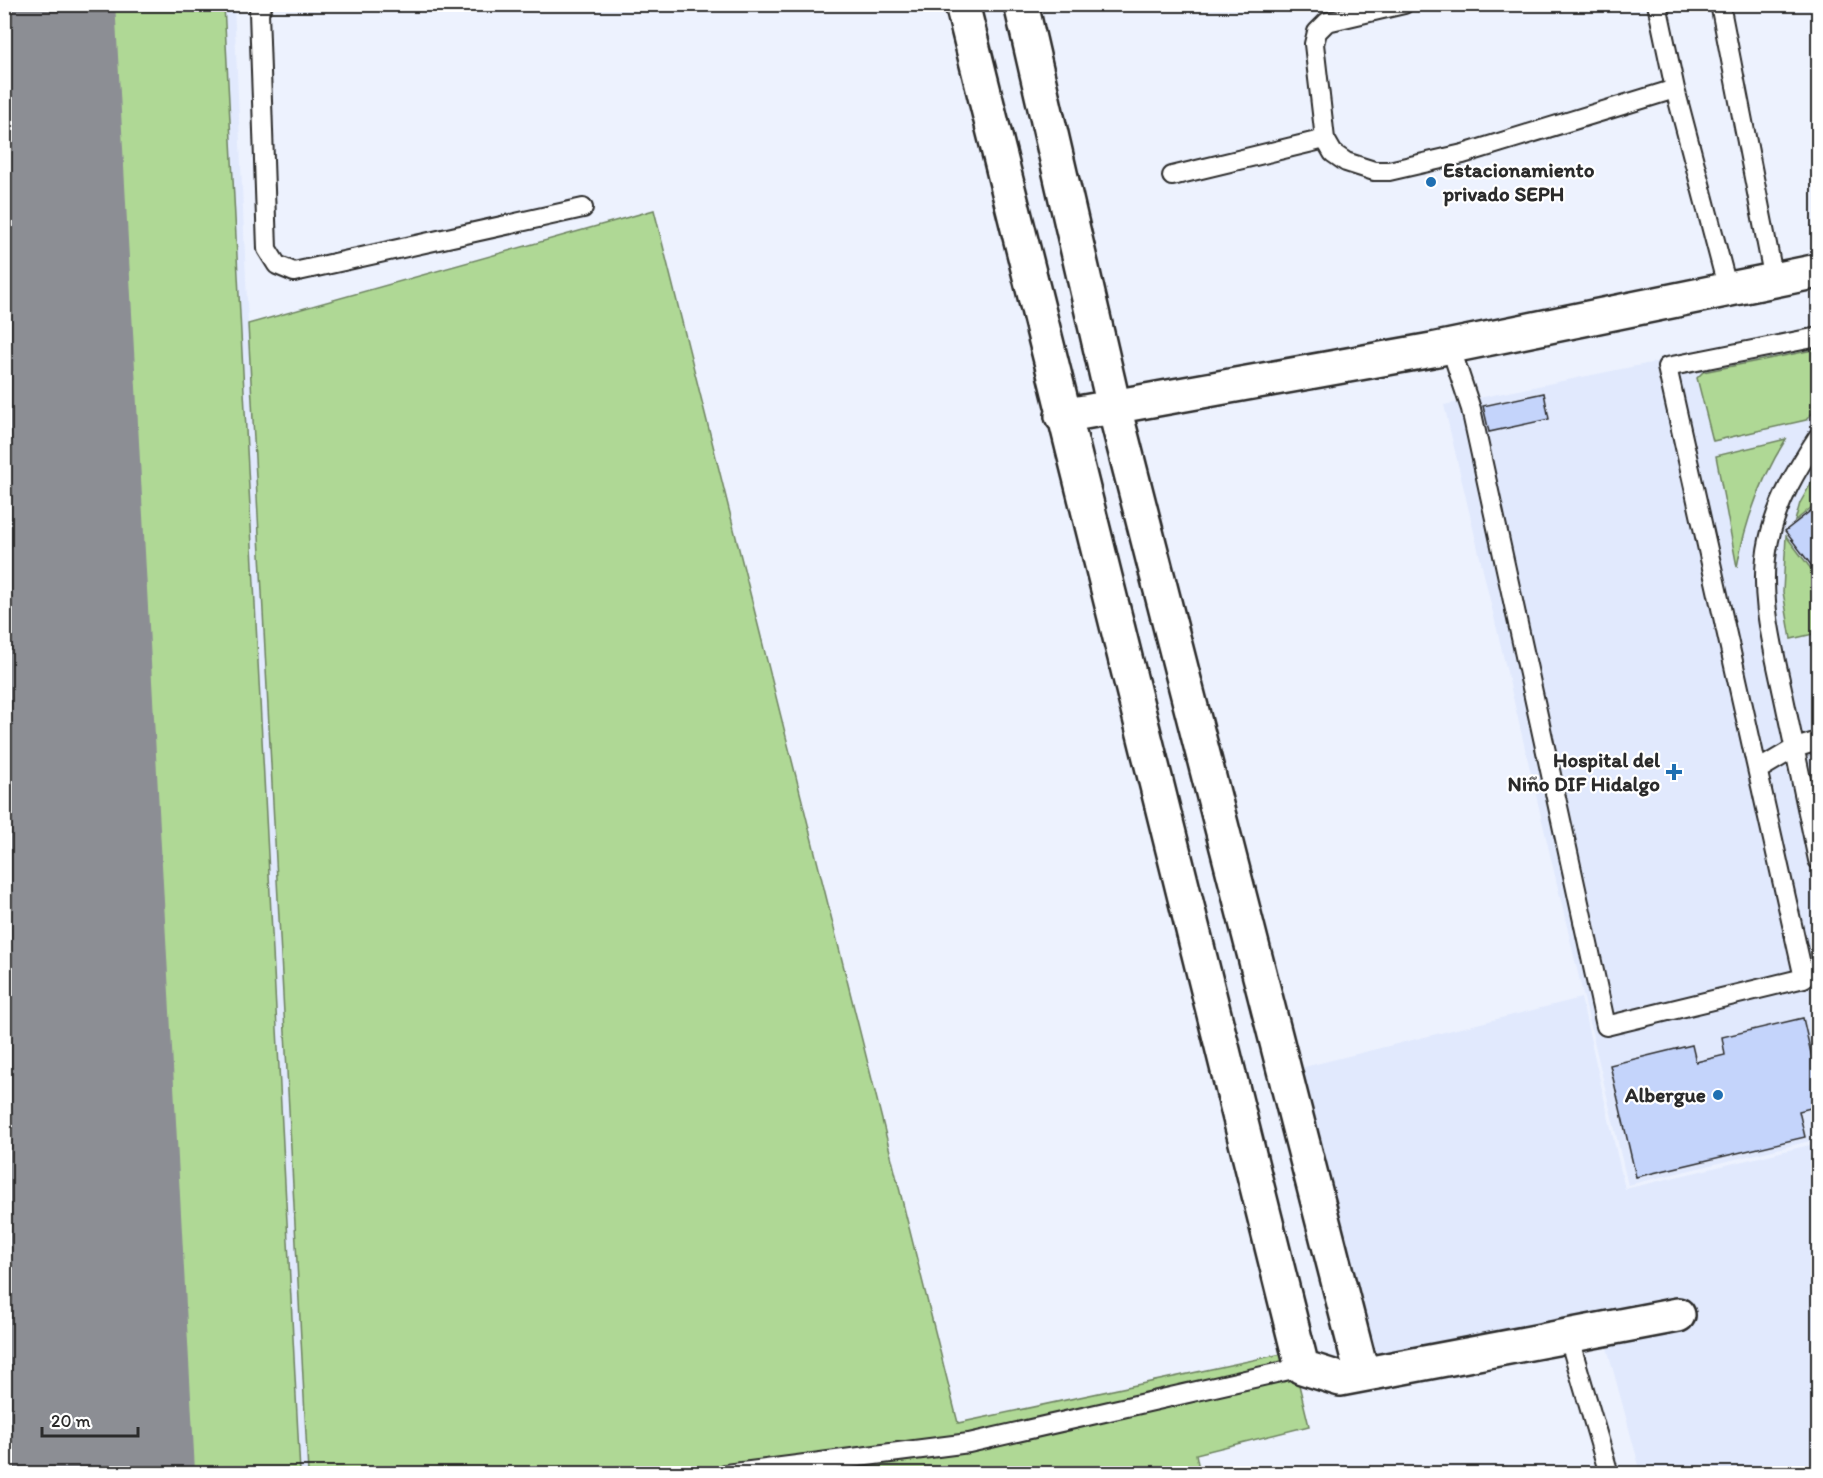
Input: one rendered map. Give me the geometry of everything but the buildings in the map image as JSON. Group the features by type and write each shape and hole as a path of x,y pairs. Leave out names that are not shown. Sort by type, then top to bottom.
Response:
{"street":[{"path":"962,4 1062,417 1151,761 1302,1367 1340,1379 1678,1315"},
{"path":"1021,4 1114,407 1362,1374"},
{"path":"1062,417 1450,346 1818,271"},
{"path":"1151,761 1203,753"}],"lane":[{"path":"263,4 259,12 267,249 277,265 294,272 583,208"},
{"path":"1404,4 1327,22 1317,32 1313,52 1325,139 1333,153 1346,162 1374,171 1389,171 1463,154 1675,89"},
{"path":"1657,4 1675,89 1728,290"},
{"path":"1720,4 1774,280"},
{"path":"1172,176 1325,139"},
{"path":"1450,346 1471,409 1606,1026 1804,978 1667,367 1818,337"},
{"path":"1818,437 1798,468 1779,507 1768,541 1765,579 1768,620 1818,860"},
{"path":"1758,770 1795,748 1818,741"},
{"path":"1568,1335 1609,1473"},
{"path":"726,1473 969,1443 1302,1367"}],"shaded area":[{"path":"5,5 234,5 248,324 308,1473 5,1474"},
{"name":"Hospital del Niño DIF Hidalgo","path":"1818,329 1818,1139 1628,1185 1444,405"},
{"path":"1581,998 1625,1189 1818,1143 1818,1473 1641,1473 1602,1329 1360,1378 1276,1074"}],"green space":[{"path":"70,5 224,5 300,1473 151,1473"},
{"path":"654,210 958,1423 1291,1352 1309,1426 1196,1454 1200,1474 308,1473 248,324"},
{"path":"1818,349 1818,407 1806,420 1713,441 1697,378 1703,372"},
{"path":"1786,439 1755,501 1737,567 1716,456"},
{"path":"1818,471 1818,502 1795,521 1800,503"},
{"path":"1786,536 1818,578 1818,633 1791,639 1783,592"},
{"path":"5,1124 23,1473 5,1473"}],"runway":[{"path":"7,4 87,1474"}],"place":[{"name":"Estacionamiento privado SEPH","path":"1431,182"},
{"name":"Hospital del Niño DIF Hidalgo","path":"1674,772"},
{"name":"Albergue","path":"1718,1095"}]}
